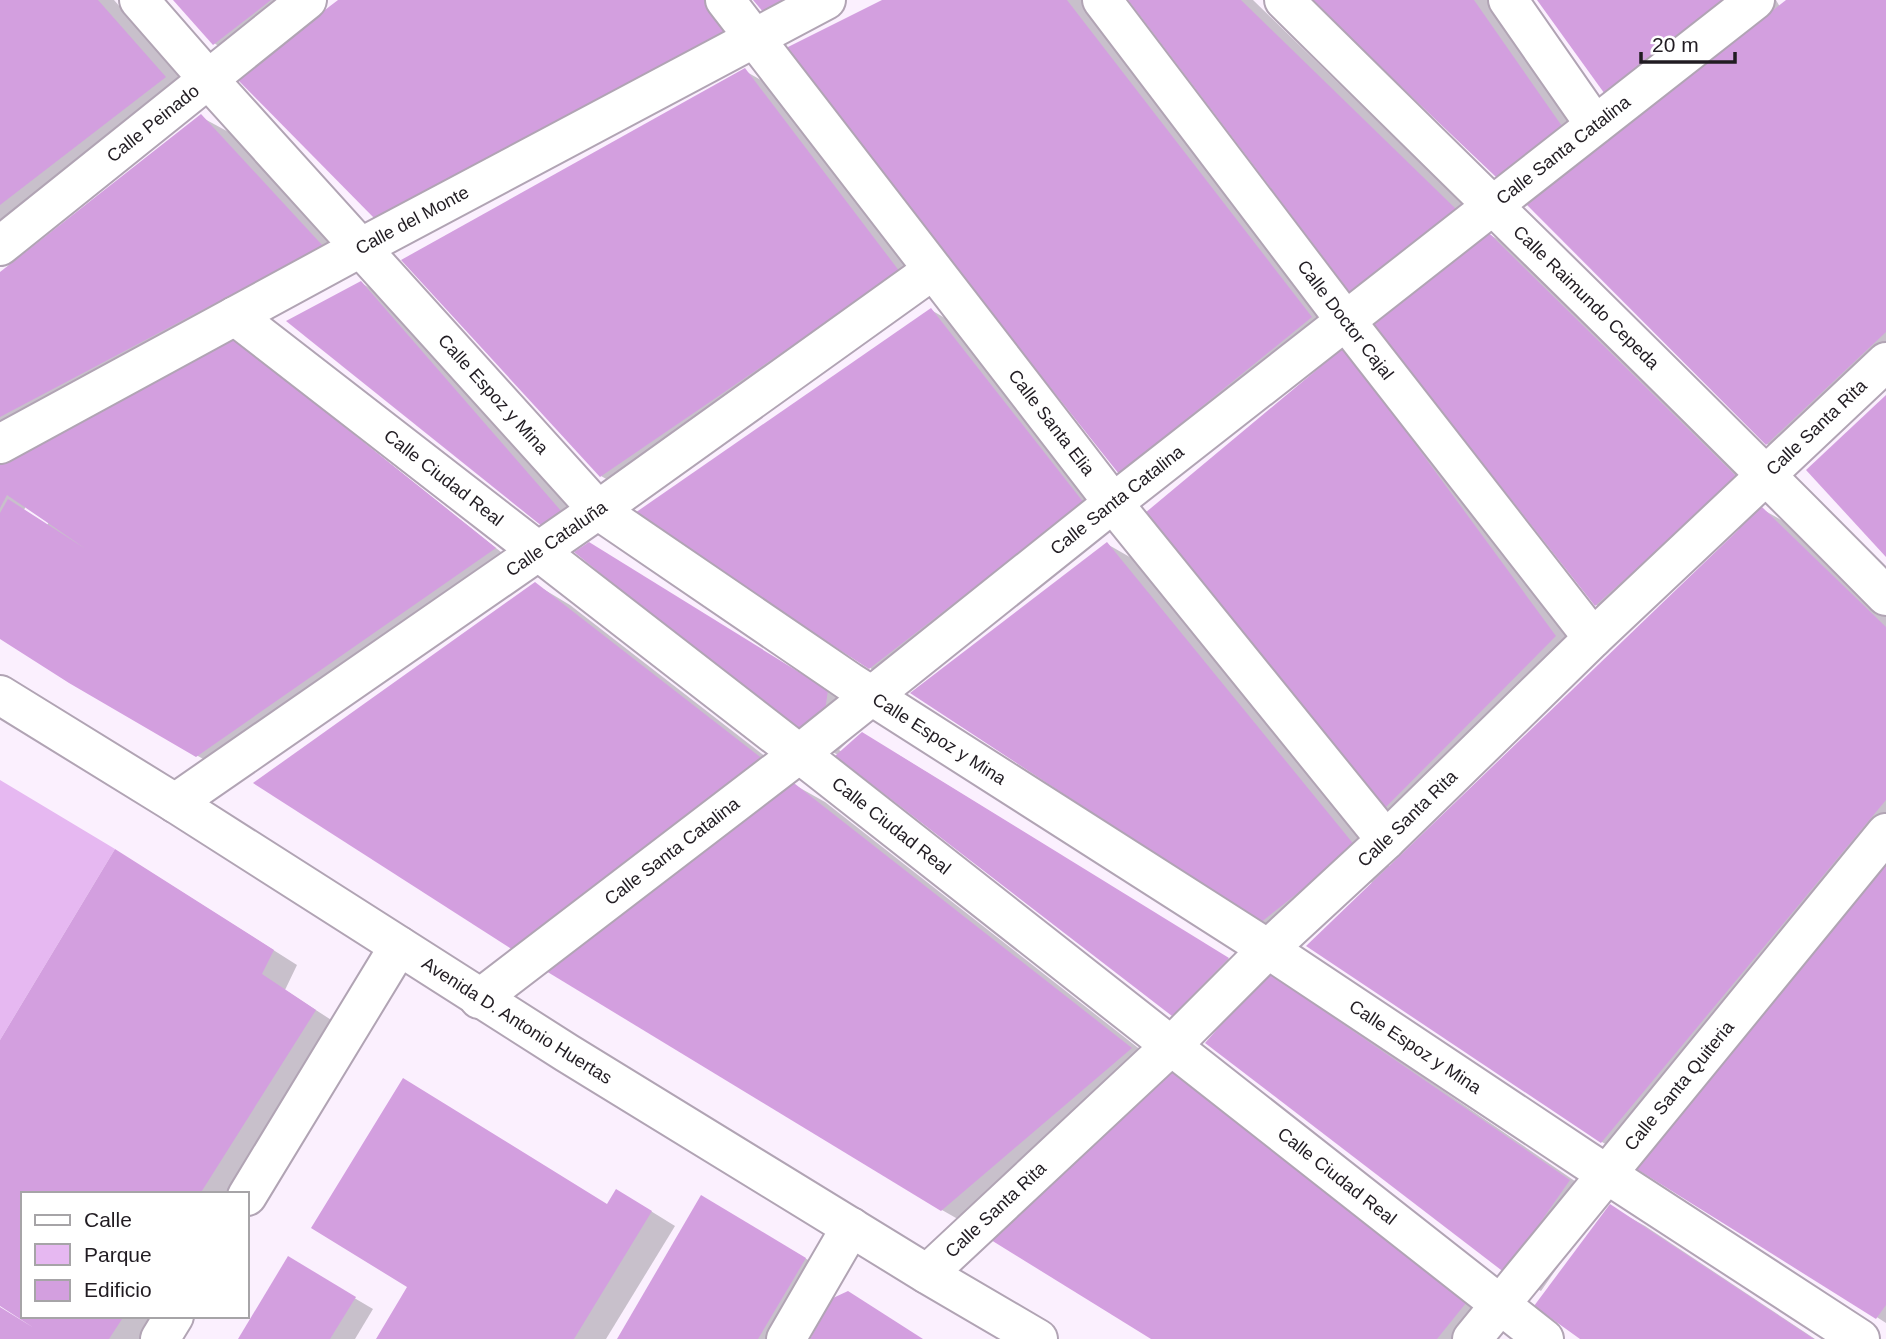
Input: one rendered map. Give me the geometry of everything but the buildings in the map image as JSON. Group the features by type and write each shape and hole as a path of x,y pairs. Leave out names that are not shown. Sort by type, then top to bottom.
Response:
{"street":[{"name":"Calle Espoz y Mina","path":"139,0 598,510 871,695 1268,949 1860,1339"},
{"name":"Calle Peinado","path":"0,246 307,0"},
{"name":"Calle Santa Elia","path":"725,0 1113,503 1386,840"},
{"name":"Calle del Monte","path":"0,444 360,248 826,0"},
{"name":"Calle Doctor Cajal","path":"1102,0 1345,320 1593,638"},
{"name":"Calle Raimundo Cepeda","path":"1284,0 1766,474 1886,596"},
{"path":"1508,0 1595,125"},
{"name":"Calle Santa Catalina","path":"479,999 799,754 1345,320 1755,0"},
{"name":"Calle Cataluña","path":"175,803 598,510 933,270"},
{"name":"Calle Ciudad Real","path":"235,316 1172,1045 1545,1339"},
{"name":"Calle Santa Rita","path":"927,1274 1172,1045 1268,949 1386,840 1593,638 1886,362"},
{"name":"Avenida D. Antonio Huertas","path":"0,695 175,803 479,999 927,1274 1038,1339"},
{"name":"Calle Santa Quiteria","path":"1472,1339 1886,833"},
{"path":"248,1194 399,946"},
{"path":"786,1339 851,1227"},
{"path":"160,1339 173,1318"}],"green space":[{"path":"0,780 115,849 0,1040"}]}
